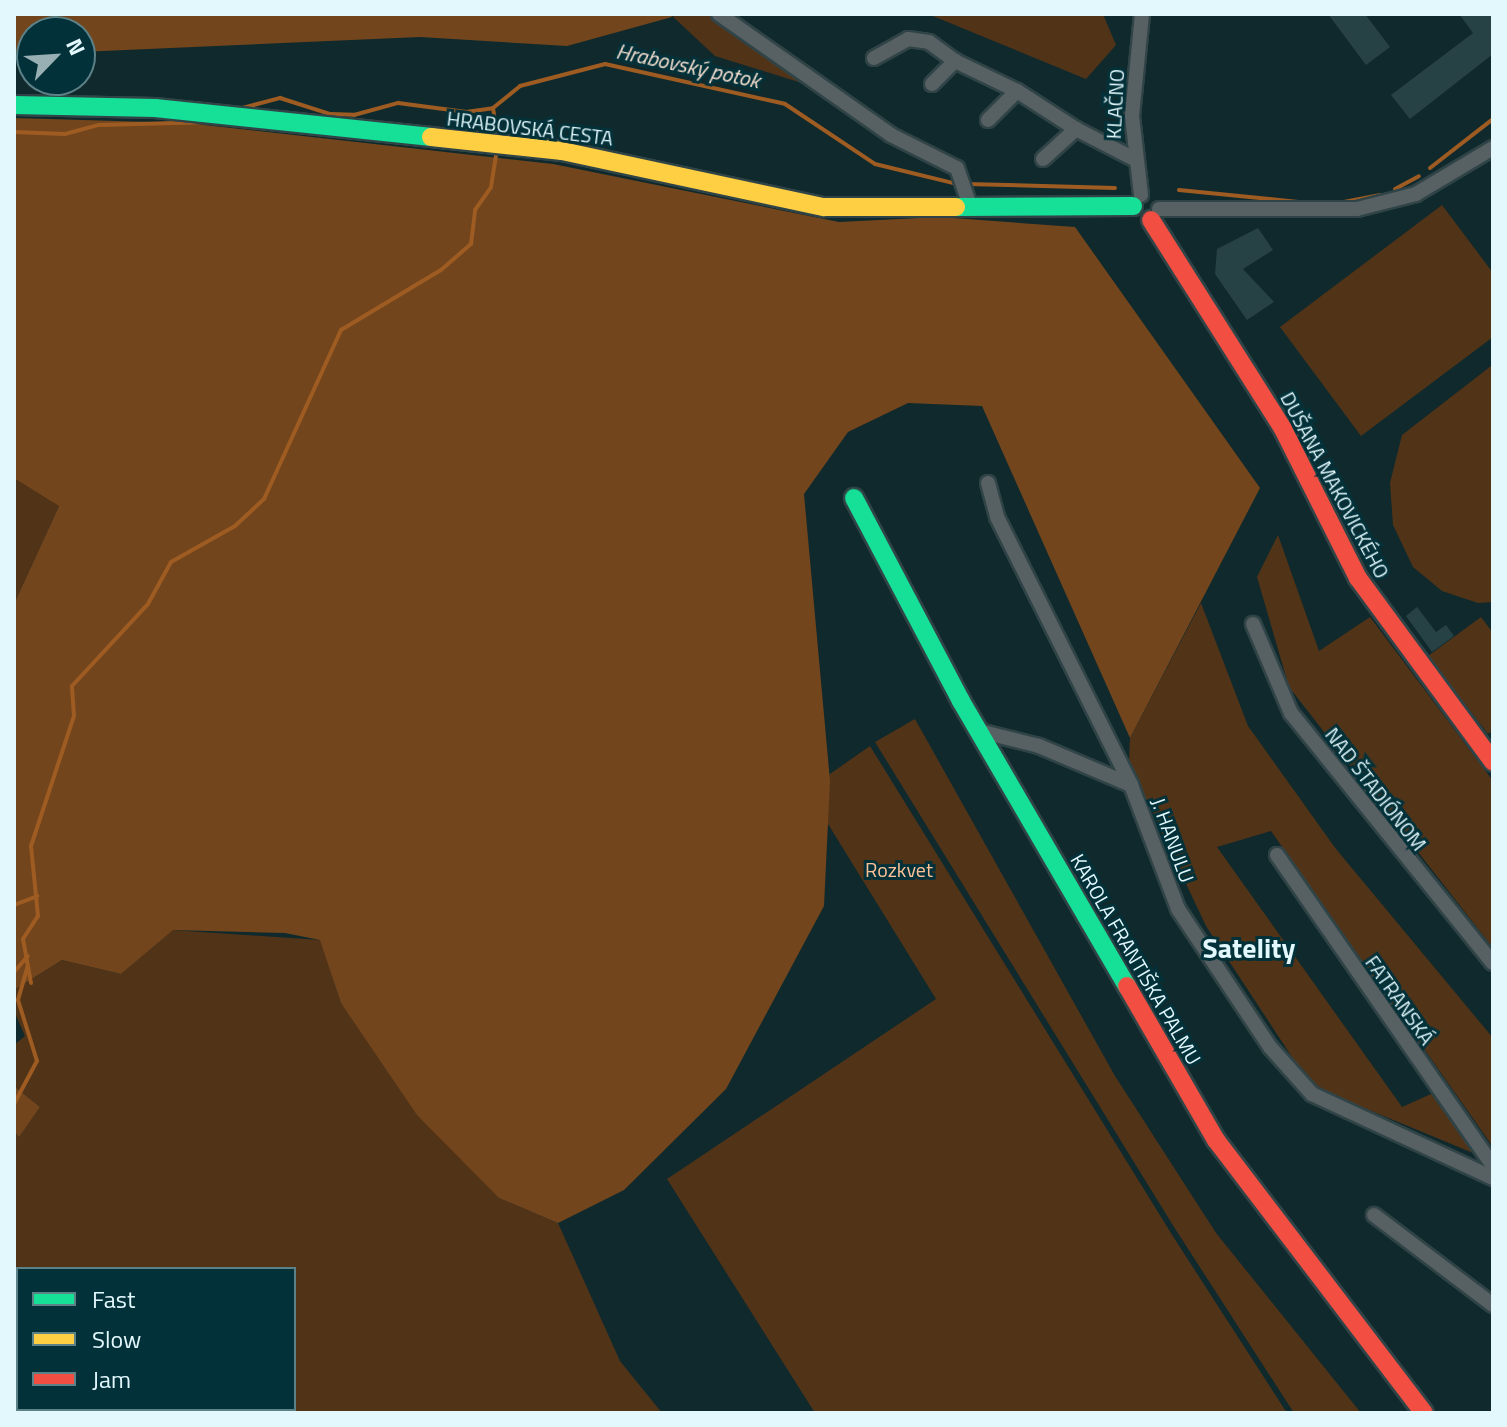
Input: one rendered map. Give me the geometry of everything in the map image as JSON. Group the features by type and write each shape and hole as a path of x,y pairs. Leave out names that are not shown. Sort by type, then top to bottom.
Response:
{"street":[{"path":"719,14 891,135 957,168 968,191"},
{"name":"KLAČNO","path":"1137,201 1134,159 1142,14"},
{"path":"874,58 908,39 929,42 955,61 1017,91 1076,129 1134,159"},
{"path":"932,84 955,61"},
{"path":"988,120 1017,91"},
{"name":"HRABOVSKÁ CESTA","path":"14,105 238,116 573,152 824,207 968,191 1137,201"},
{"path":"1043,159 1076,129"},
{"path":"1155,214 1154,197 1137,201 1138,218 1155,214 1357,209 1416,194 1493,148"},
{"name":"DUŠANA MAKOVICKÉHO","path":"1155,214 1283,429 1358,578 1490,753"},
{"name":"J. HANULU","path":"988,483 997,517 1131,785 1178,909 1290,1073 1355,1118 1493,1178"},
{"name":"KAROLA FRANTIŠKA PALMU","path":"854,498 979,731 1216,1140 1424,1413"},
{"name":"NAD ŠTADIÓNOM","path":"1253,624 1291,713 1493,963"},
{"path":"979,731 1039,746 1131,785"},
{"name":"FATRANSKÁ","path":"1277,855 1493,1166"},
{"path":"1374,1215 1493,1305"}],"green space":[{"path":"670,14 713,14 805,84 715,56"},
{"path":"928,14 1103,14 1116,45 1086,79"},
{"path":"1442,205 1493,273 1493,337 1361,436 1280,327"},
{"path":"1491,366 1493,602 1478,603 1442,591 1413,567 1393,525 1390,483 1402,435"},
{"path":"19,477 59,506 14,604 14,478"},
{"path":"1278,535 1319,651 1370,617 1493,781 1493,948 1289,687 1257,577"},
{"path":"1201,603 1248,726 1336,849 1493,1038 1493,1147 1271,831 1217,847 1402,1107 1431,1094 1478,1155 1311,1086 1206,926 1129,763 1130,738"},
{"path":"1481,617 1493,633 1493,730 1488,734 1428,656"},
{"path":"915,719 1115,1076 1216,1233 1361,1413 1294,1413 1174,1227 875,742"},
{"name":"Rozkvet","path":"870,746 1174,1238 1287,1413 815,1413 667,1179 936,999 807,790"},
{"path":"172,930 321,940 341,1003 499,1198 558,1223 620,1361 662,1413 14,1413 14,1132 19,1136 40,1107 14,1086 14,1045 25,1036 14,1011 14,990 62,960 121,974"}],"shaded area":[{"path":"14,14 670,14 672,17 567,46 420,37 96,51 96,16 16,16 14,52"},
{"path":"14,118 186,123 553,164 839,222 939,217 1075,227 1260,488 1130,738 982,406 908,403 848,432 804,494 830,781 824,906 726,1089 624,1190 558,1223 499,1198 417,1115 341,1003 320,940 285,933 173,930 121,974 62,960 14,990 14,604 59,506 14,478"},
{"path":"14,1086 40,1107 19,1137 14,1131"}],"building":[{"path":"1328,14 1365,14 1390,47 1366,65"},
{"path":"1459,14 1493,14 1493,54 1410,119 1391,95 1473,33"},
{"path":"1258,228 1273,250 1243,269 1274,302 1247,320 1215,274 1217,249"},
{"path":"1417,607 1436,632 1446,625 1454,636 1432,652 1406,616"}],"waterway":[{"name":"Hrabovský potok","path":"235,110 280,98 330,114 354,115 398,103 466,112 493,108 520,86 605,64 785,104 875,164 957,184"},
{"path":"493,108 497,132"},
{"name":"Hrabovský potok","path":"1430,168 1493,119"},
{"path":"14,132 65,134 99,125 213,122"},
{"path":"31,983 23,939 38,916 31,846 74,716 72,686 148,604 171,562 235,526 264,499 341,330 441,270 471,244 475,210 491,187 496,155"},
{"name":"Hrabovský potok","path":"1395,189 1419,176"},
{"name":"Hrabovský potok","path":"966,184 1115,188"},
{"name":"Hrabovský potok","path":"1179,190 1300,202"},
{"name":"Hrabovský potok","path":"1344,202 1380,195"},
{"path":"14,905 37,896"},
{"path":"14,972 28,956"},
{"path":"14,1104 37,1061 18,1000 28,965"}],"traffic: fast":[{"path":"14,105 155,108 431,137"},
{"path":"956,207 1133,206"},
{"path":"854,498 961,701 1127,986"}],"traffic: slow":[{"path":"431,137 562,151 824,207 956,207"}],"traffic: jam":[{"path":"1151,220 1283,429 1358,578 1493,762"},
{"path":"1127,986 1216,1140 1424,1413"}],"district":[{"name":"Satelity","path":"1249,948"}]}
